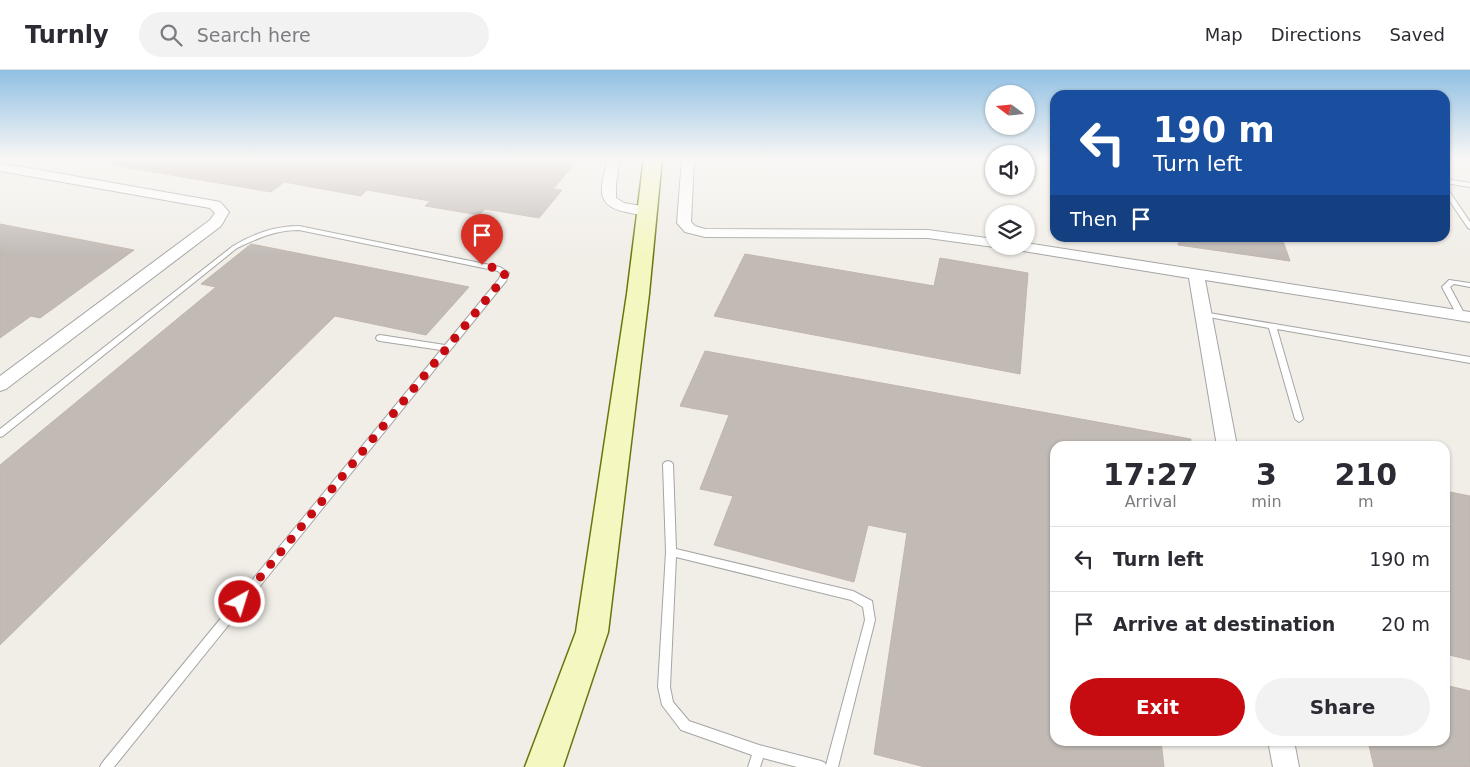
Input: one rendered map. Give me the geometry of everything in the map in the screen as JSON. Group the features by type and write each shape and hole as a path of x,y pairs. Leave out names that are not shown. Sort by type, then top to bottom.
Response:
{"street":[{"path":"0,385 216,223 222,212 215,205 133,191"},
{"path":"609,191 608,196 611,203 618,207 648,211"},
{"path":"544,767 592,632 650,191"},
{"path":"686,191 684,223 690,229 706,234 928,234 985,242"},
{"path":"1035,249 1466,316"},
{"path":"1196,274 1226,441"},
{"path":"1282,746 1286,767"}],"lane":[{"path":"1450,197 1470,227"},
{"path":"0,434 235,247 268,230 299,228 500,269 505,273 503,279 106,767"},
{"path":"1466,316 1446,287 1452,282 1470,285"},
{"path":"1204,314 1470,360"},
{"path":"1272,326 1299,419"},
{"path":"380,338 447,348"},
{"path":"668,464 671,552 664,686 668,704 685,726 758,752 821,767"},
{"path":"671,552 853,596 868,604 870,620 832,767"},
{"path":"754,767 758,752"}],"building":[{"path":"331,191 366,191 361,196"},
{"path":"370,191 562,191 539,218 485,209 479,215 425,206 430,201"},
{"path":"0,224 134,250 40,318 31,316 0,338"},
{"path":"1178,242 1283,242 1290,261 1178,245"},
{"path":"251,244 469,287 426,335 335,316 0,645 0,465 216,287 201,284"},
{"path":"745,254 934,286 940,258 1028,273 1020,374 714,316"},
{"path":"705,351 1191,439 1191,441 1050,441 1050,746 1162,746 1164,767 925,767 874,754 907,533 868,525 854,582 714,545 733,496 700,489 729,415 680,406"},
{"path":"1450,492 1470,496 1470,660 1450,655"},
{"path":"1450,686 1470,691 1470,767 1374,767 1369,746 1450,746"}],"route":[{"path":"240,602 503,279 505,273 500,269 482,265"}]}
